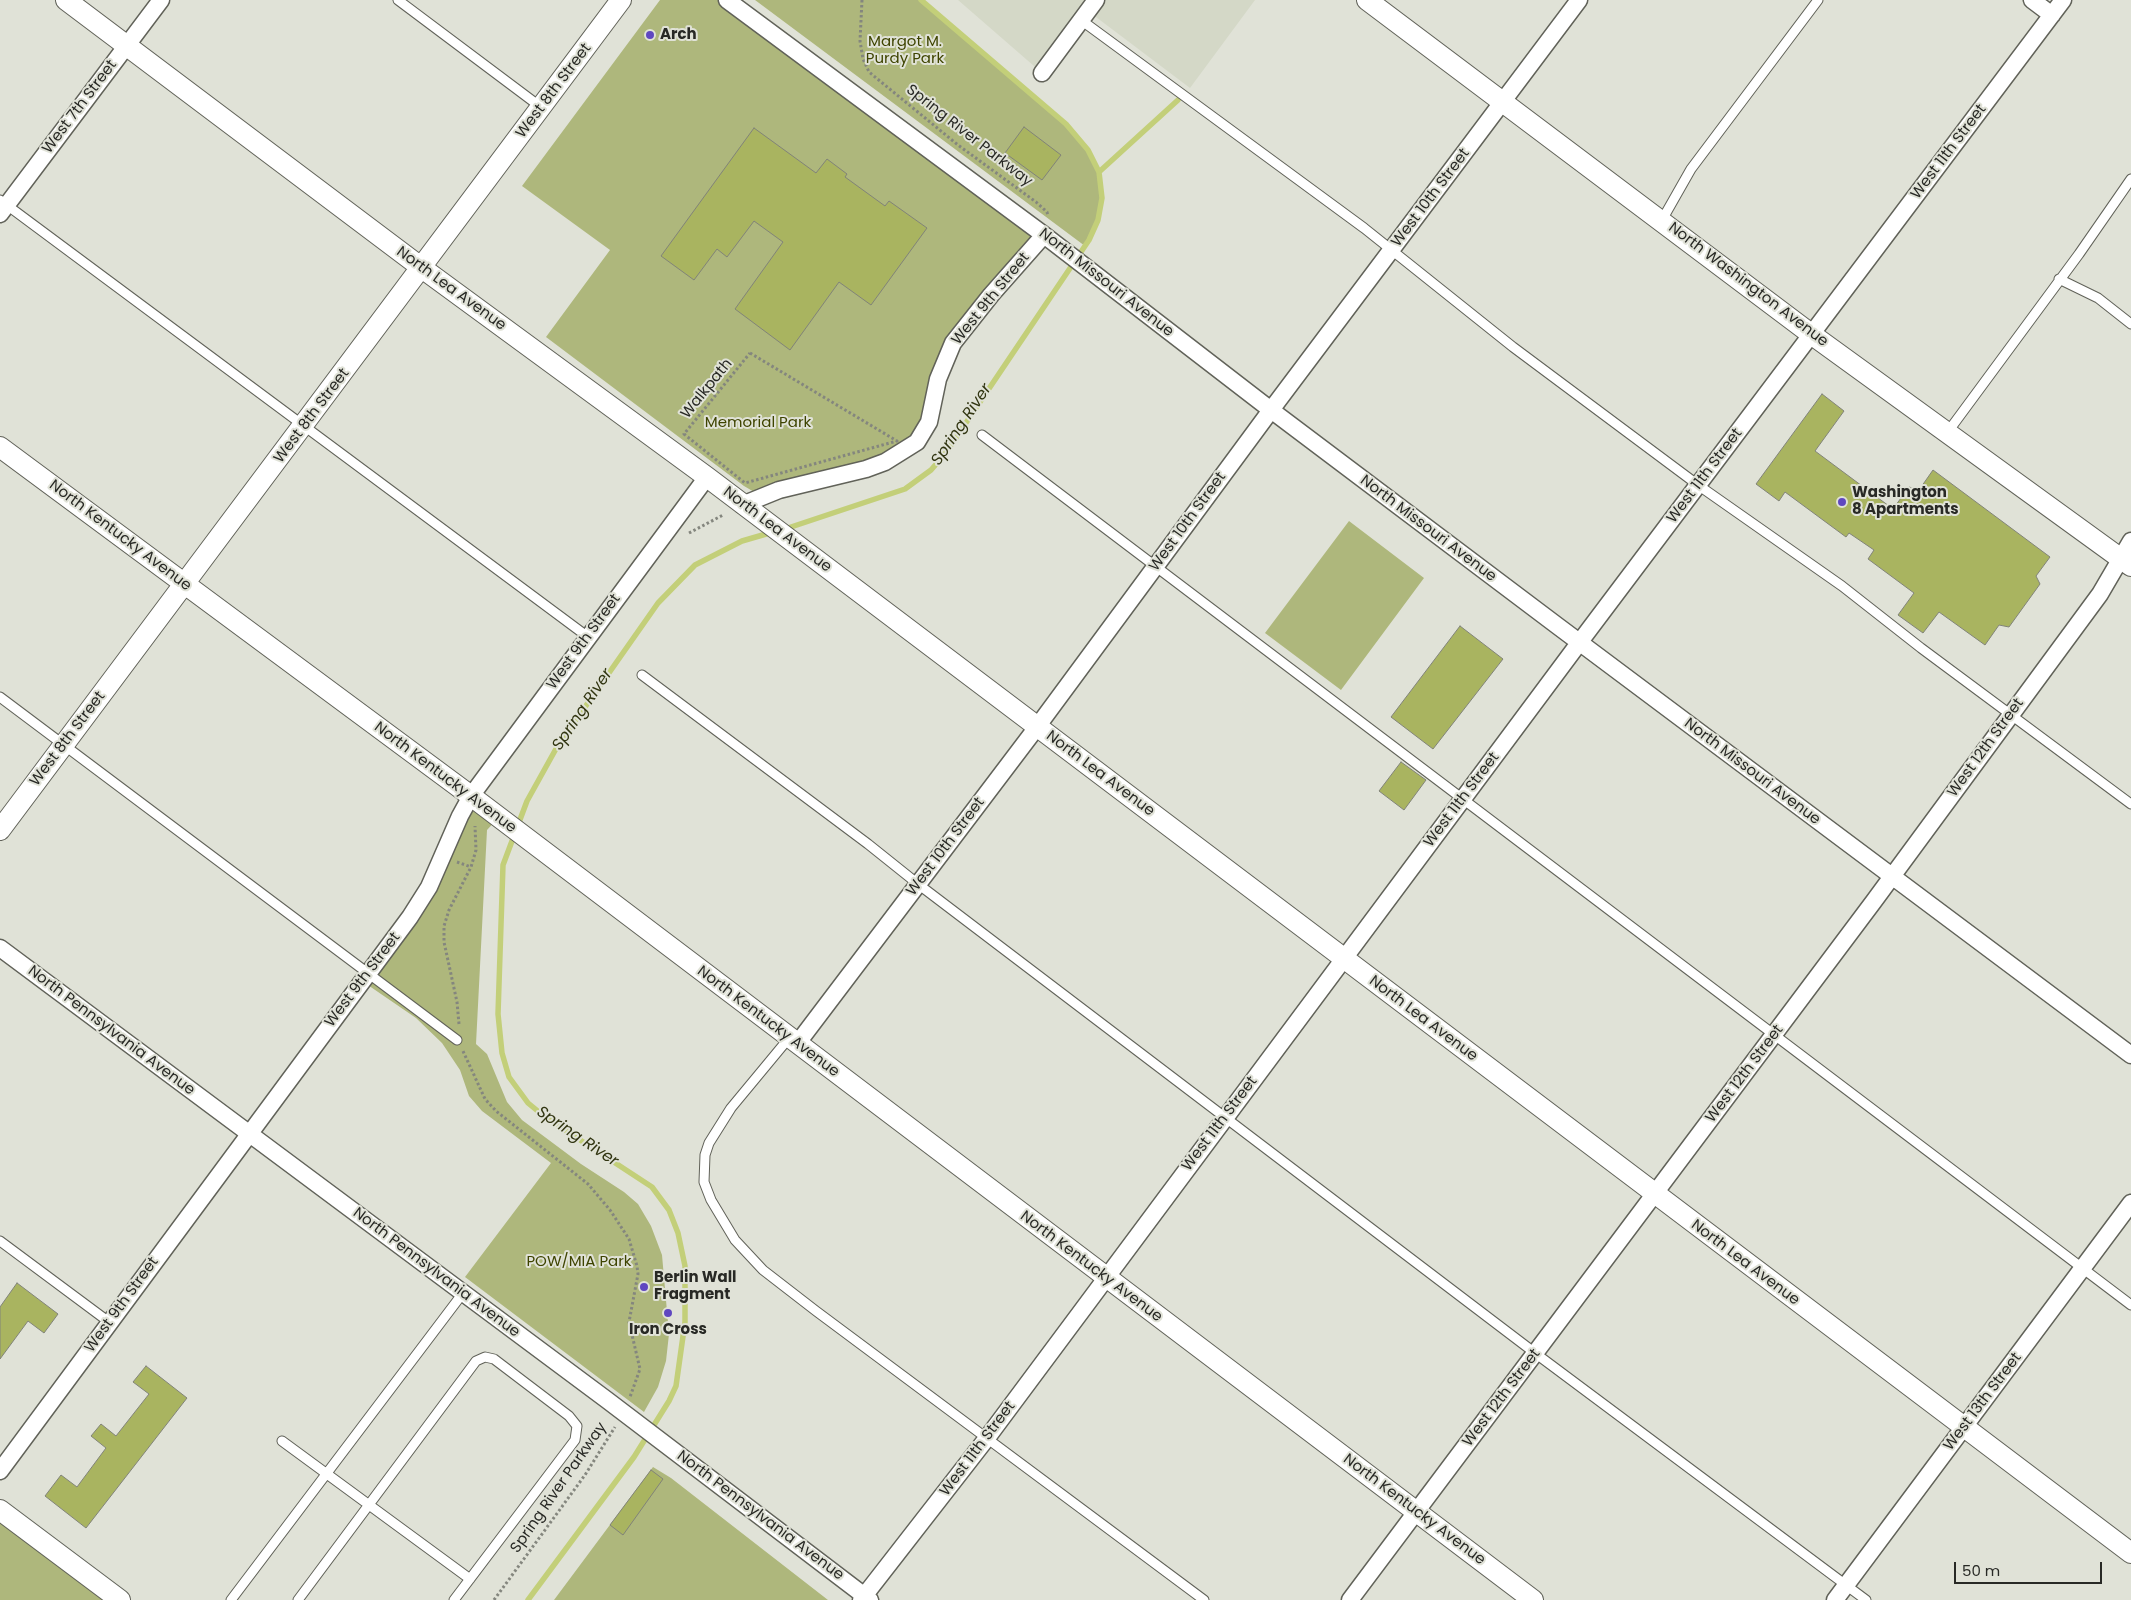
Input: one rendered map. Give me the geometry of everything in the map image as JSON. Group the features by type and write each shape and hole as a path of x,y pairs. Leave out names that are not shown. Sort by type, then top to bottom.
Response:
{"street":[{"name":"North Lea Avenue","path":"66,0 422,268 706,477 2131,1553"},
{"name":"West 7th Street","path":"2,206 161,0"},
{"name":"West 8th Street","path":"0,830 622,0"},
{"name":"North Missouri Avenue","path":"727,0 1064,250 1271,410 2131,1055"},
{"path":"1042,73 1096,0"},
{"name":"North Washington Avenue","path":"1367,0 1503,100 1811,334 2126,562"},
{"name":"West 10th Street","path":"793,1041 918,884 1579,0"},
{"path":"2032,0 2052,15"},
{"name":"West 11th Street","path":"865,1599 1811,334 2064,0"},
{"name":"West 9th Street","path":"748,509 779,490 872,467 902,454 917,442 930,422 938,379 953,343 991,295 1044,235"},
{"name":"North Kentucky Avenue","path":"0,447 499,817 1105,1278 1533,1600"},
{"name":"West 9th Street","path":"0,1471 410,917 428,887 471,796 706,477"},
{"name":"West 12th Street","path":"1350,1600 1773,1036 2100,594 2126,562 2131,541"},
{"name":"North Pennsylvania Avenue","path":"0,948 640,1425 865,1599"},
{"name":"West 13th Street","path":"1835,1600 2131,1204"},
{"path":"0,1510 120,1600"}],"lane":[{"path":"398,0 542,108"},
{"path":"1662,220 1690,169 1818,0"},
{"path":"1081,20 1309,187 1512,347 1698,485 1842,586 1921,648 2131,804"},
{"path":"1947,433 2079,254 2131,179"},
{"path":"2,206 588,637"},
{"path":"2059,279 2098,298 2131,324"},
{"path":"982,436 2131,1305"},
{"path":"642,675 868,844 1535,1353 1866,1600"},
{"path":"0,697 457,1040"},
{"path":"793,1041 744,1092 709,1143 703,1175 711,1200 735,1240 763,1270 1204,1600"},
{"path":"0,1241 109,1322"},
{"path":"231,1600 463,1293"},
{"path":"298,1600 476,1360 485,1356 494,1359 569,1416 577,1426 575,1440 454,1600"},
{"path":"282,1441 327,1472 470,1579"}],"path":[{"name":"Spring River Parkway","path":"862,0 860,40 863,59 869,72 958,144 1047,212 1050,223 1044,235"},
{"name":"Walkpath","path":"750,353 897,440 746,484 684,434 750,353"},
{"name":"Spring River Parkway","path":"471,867 449,910 444,926 444,942 458,1011 457,1040 485,1100 496,1111 588,1184 610,1210 629,1239 638,1274 629,1322 640,1369 624,1413 590,1468 494,1600"}],"shaded area":[{"path":"958,0 1255,0 1190,88 1088,11 1042,73"}],"green space":[{"name":"Memorial Park","path":"660,0 727,0 1044,235 970,321 932,413 902,454 761,496 744,486 546,337 610,250 522,186"},
{"name":"Margot M. Purdy Park","path":"755,0 921,0 1066,124 1088,150 1099,172 1102,198 1098,220 1085,246"},
{"path":"1349,521 1424,578 1341,690 1265,633"},
{"name":"POW/MIA Park","path":"471,796 499,817 487,830 476,1044 487,1054 507,1102 522,1120 581,1164 624,1192 638,1204 651,1226 662,1255 669,1334 666,1361 658,1387 644,1412 465,1277 551,1163 482,1111 469,1096 460,1070 442,1043 416,1018 362,981 410,917"},
{"path":"653,1467 671,1478 828,1600 554,1600"},
{"path":"0,1511 120,1600 0,1600"}],"building":[{"path":"1024,127 1061,155 1042,180 1005,153"},
{"path":"754,128 816,173 827,159 847,174 845,177 885,206 889,201 927,228 871,305 839,282 790,350 735,309 783,242 754,221 727,257 717,249 694,280 661,256"},
{"path":"1822,394 1844,411 1815,451 1893,509 1909,487 1919,490 1933,470 2050,557 2036,576 2040,584 2009,627 1999,625 1985,645 1939,612 1923,633 1898,615 1914,593 1868,559 1874,550 1849,533 1846,537 1785,492 1779,501 1756,484"},
{"path":"1460,626 1503,659 1433,749 1391,717"},
{"path":"1401,762 1426,780 1404,810 1379,791"},
{"path":"17,1283 58,1314 44,1333 28,1321 0,1359 0,1307"},
{"path":"146,1366 187,1398 86,1528 45,1496 61,1475 77,1487 106,1448 91,1436 101,1424 116,1436 149,1394 133,1382"},
{"path":"651,1470 663,1479 623,1535 610,1525"}],"waterway":[{"name":"Spring River","path":"785,529 905,489 931,470 945,454 1089,240 1098,220 1102,198 1099,172 1088,150 1066,124 921,0"},
{"path":"1099,172 1178,100"},
{"name":"Spring River","path":"528,1600 634,1457 669,1401 676,1386 685,1322 685,1266 678,1233 669,1210 652,1187 545,1117 528,1103 509,1077 502,1053 498,1014 503,865 527,801 557,747 658,603 695,565 742,541 773,532"}],"place":[{"name":"Arch","path":"650,35"},
{"name":"Washington 8 Apartments","path":"1842,502"},
{"name":"Berlin Wall Fragment","path":"644,1287"},
{"name":"Iron Cross","path":"668,1313"}]}
